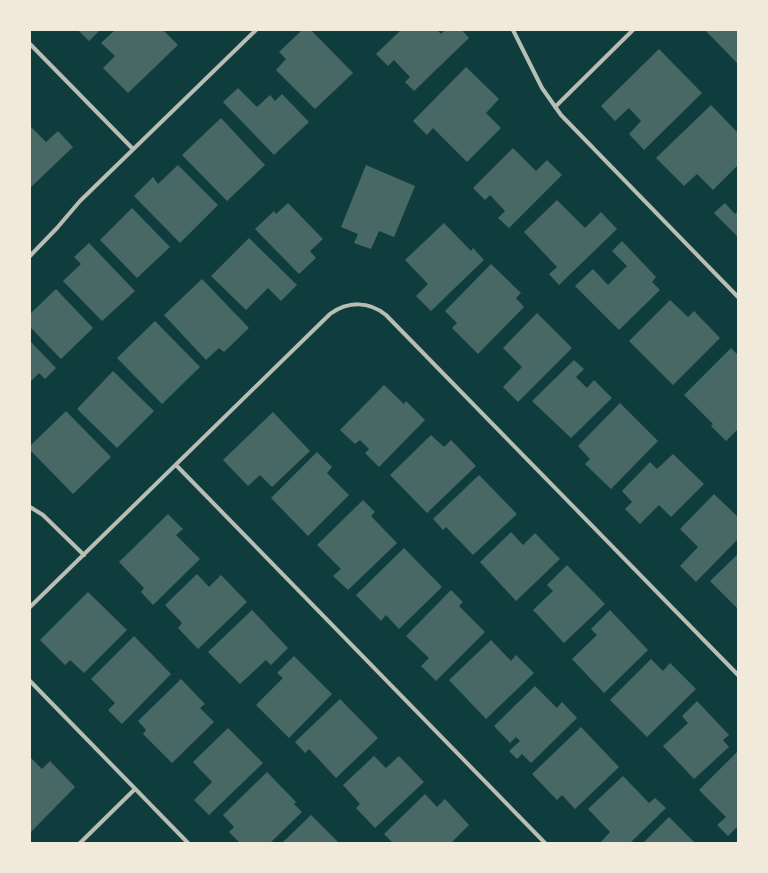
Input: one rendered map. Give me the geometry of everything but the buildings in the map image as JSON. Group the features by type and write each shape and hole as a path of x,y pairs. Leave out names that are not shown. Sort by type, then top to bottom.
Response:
{"street":[{"path":"30,256 80,201 256,30"},
{"path":"513,30 536,78 555,107 568,123 738,297"},
{"path":"555,107 634,30"},
{"path":"30,44 133,149"},
{"path":"30,607 330,314 342,307 357,304 373,307 386,315 738,675"},
{"path":"176,465 545,843"},
{"path":"30,507 43,515 84,555"},
{"path":"30,681 188,843"},
{"path":"80,843 135,789"}]}
